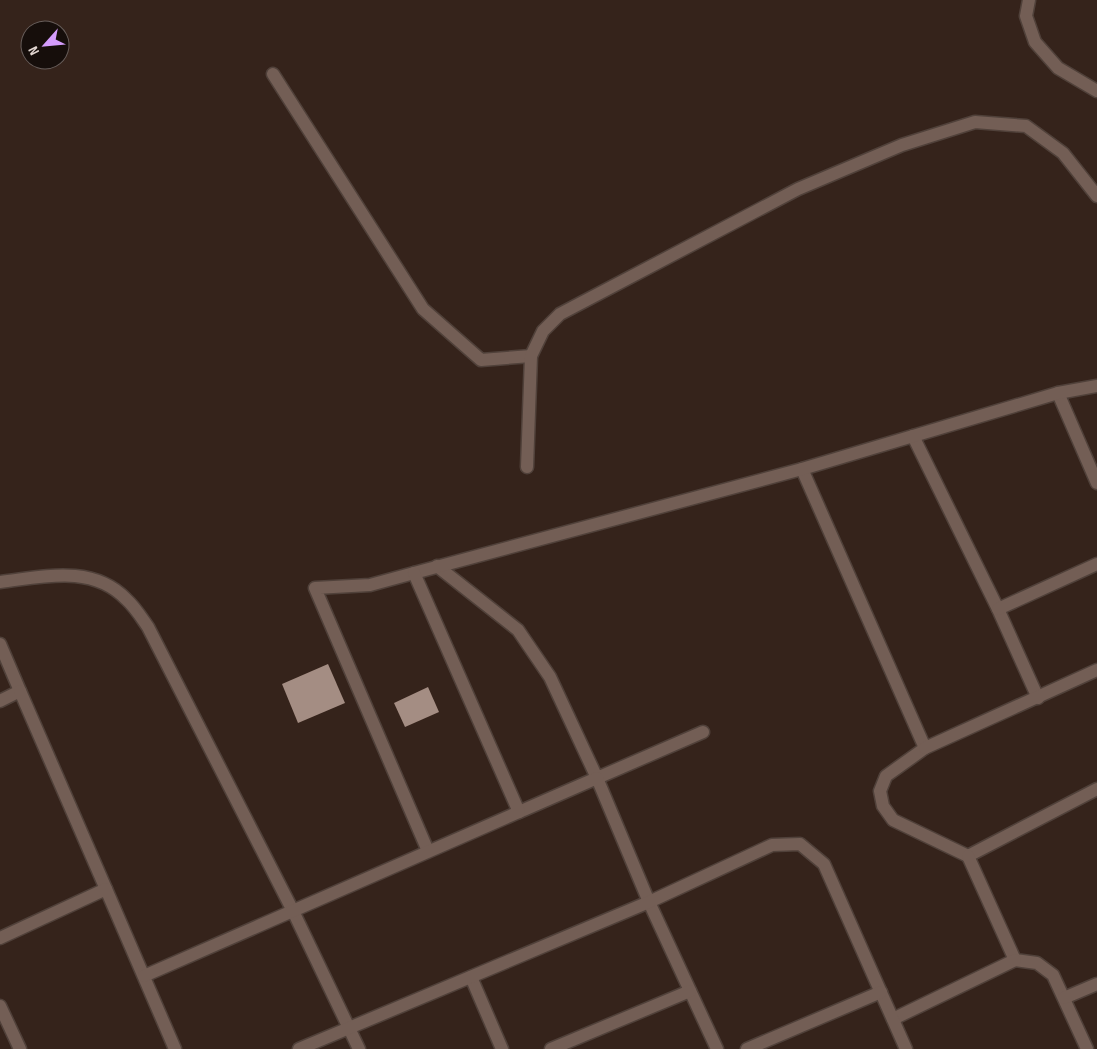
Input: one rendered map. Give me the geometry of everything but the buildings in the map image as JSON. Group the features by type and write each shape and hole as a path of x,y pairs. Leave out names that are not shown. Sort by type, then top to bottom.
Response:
{"street":[{"path":"1029,0 1026,16 1035,42 1058,68 1097,91"},
{"path":"273,74 423,309 481,360 532,356"},
{"path":"527,467 532,356 543,331 560,314 798,189 902,144 975,122 1026,126 1063,153 1097,196"},
{"path":"428,852 315,588 370,585 802,469 1058,393 1097,386"},
{"path":"1058,393 1097,483"},
{"path":"913,436 998,609 1038,698"},
{"path":"802,469 925,748"},
{"path":"998,609 1097,564"},
{"path":"438,566 518,630 550,677 597,778 649,902 717,1049"},
{"path":"414,573 519,812"},
{"path":"0,582 76,575 105,582 126,598 148,626 293,911 359,1049"},
{"path":"0,644 176,1049"},
{"path":"1015,960 968,856 894,820 883,806 880,791 886,776 925,748 1097,670"},
{"path":"0,701 20,690"},
{"path":"144,976 703,732"},
{"path":"968,856 1097,789"},
{"path":"298,1049 649,902 772,845 800,844 824,864 906,1049"},
{"path":"0,938 106,889"},
{"path":"893,1019 1015,960 1037,963 1052,975 1087,1049"},
{"path":"471,977 502,1049"},
{"path":"1064,998 1097,984"},
{"path":"551,1049 690,991"},
{"path":"747,1049 881,992"},
{"path":"0,1006 20,1049"}]}
